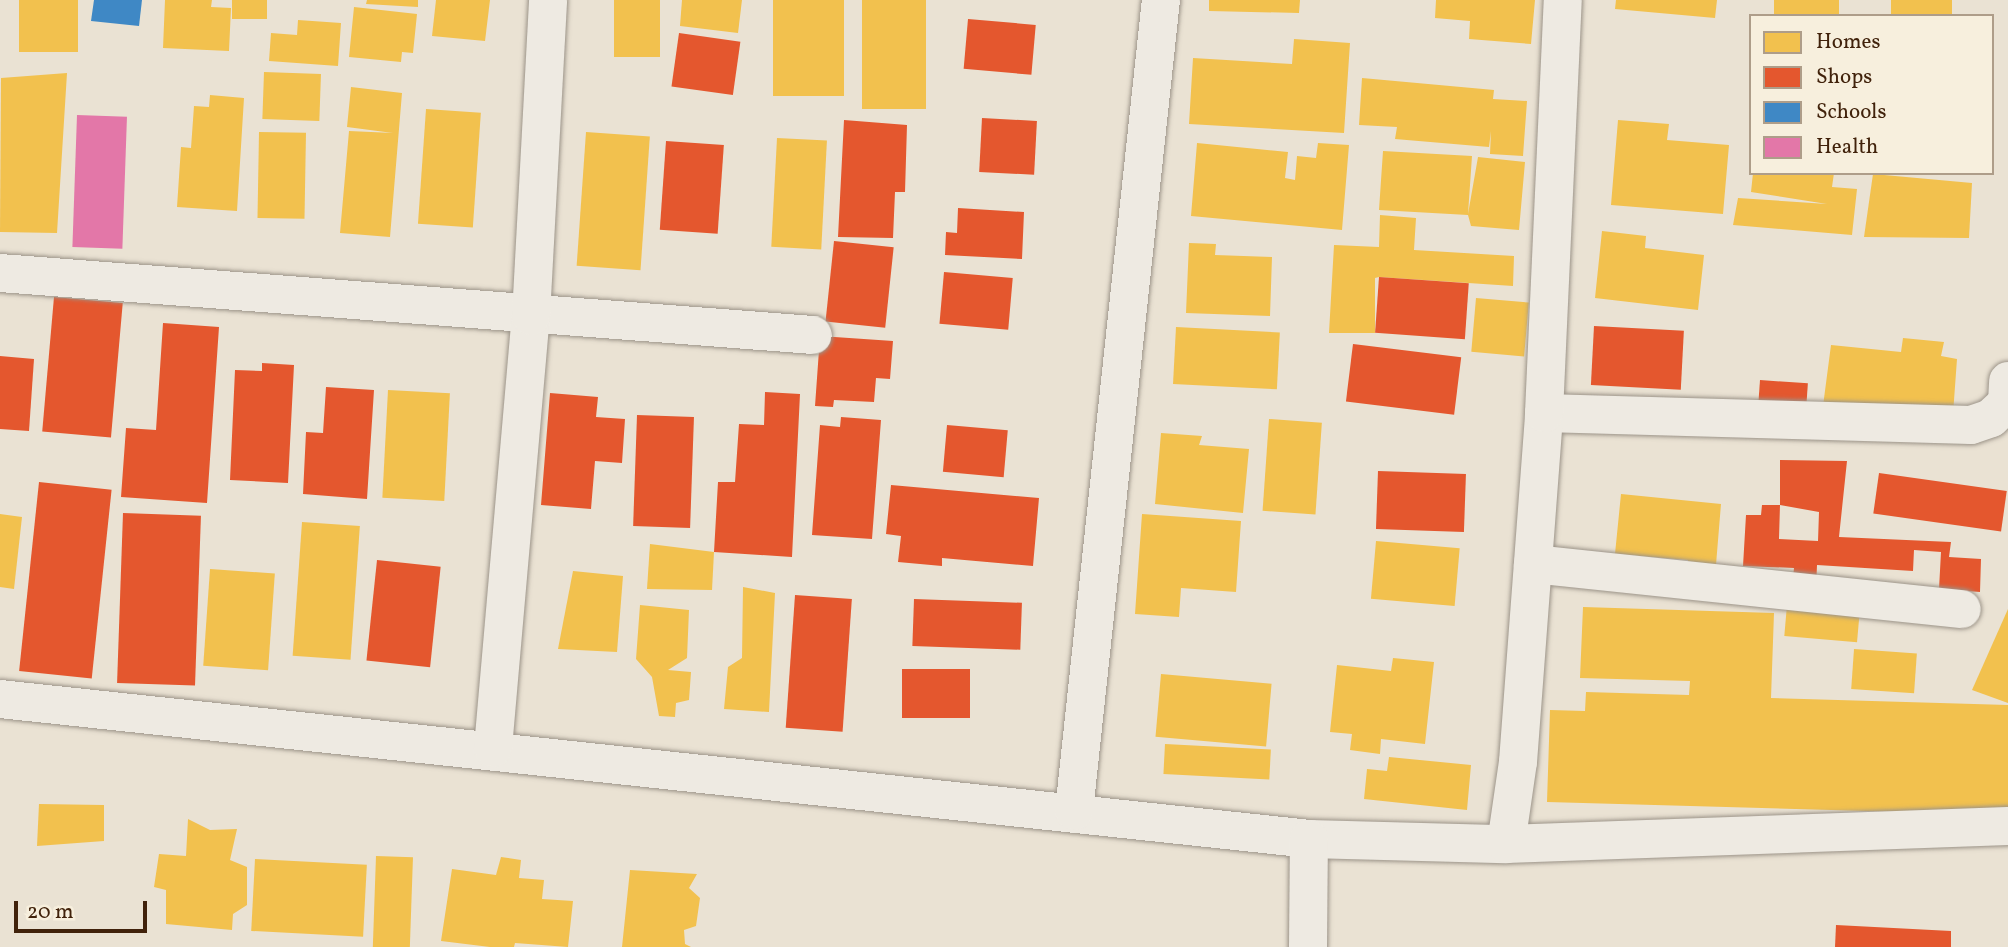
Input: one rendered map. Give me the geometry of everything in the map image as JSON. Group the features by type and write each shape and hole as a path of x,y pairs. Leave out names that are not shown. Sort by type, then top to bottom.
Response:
{"street":[{"path":"493,748 531,316 548,0"},
{"path":"1074,811 1161,0"},
{"path":"1506,844 1518,762 1544,413 1563,0"},
{"path":"0,273 531,316 813,335"},
{"path":"1544,413 1971,425 1991,418 2007,403 2008,381"},
{"path":"1532,564 1962,609"},
{"path":"0,699 493,748 1310,839 1506,844 2008,826"},
{"path":"1308,947 1310,839"}],"building: Homes":[{"path":"19,0 78,0 78,52 19,52"},
{"path":"165,0 212,0 211,7 231,8 229,51 163,48"},
{"path":"232,0 267,0 267,19 232,19"},
{"path":"367,0 418,0 418,7 366,4"},
{"path":"436,0 490,0 485,41 432,36"},
{"path":"614,0 660,0 660,57 614,57"},
{"path":"682,0 742,0 738,33 680,26"},
{"path":"773,0 844,0 844,96 773,96"},
{"path":"862,0 926,0 926,109 862,109"},
{"path":"1209,0 1300,0 1299,13 1209,11"},
{"path":"1436,0 1535,0 1531,44 1469,39 1470,21 1435,18"},
{"path":"1616,0 1717,0 1715,18 1615,9"},
{"path":"1774,0 1839,0 1839,14 1774,14"},
{"path":"1891,0 1952,0 1952,14 1891,14"},
{"path":"354,7 417,14 413,53 402,52 401,62 349,57"},
{"path":"298,20 341,23 338,66 269,61 271,33 297,35"},
{"path":"1294,39 1350,43 1344,133 1189,124 1193,58 1292,64"},
{"path":"264,72 321,74 319,121 262,119"},
{"path":"67,73 57,233 0,232 1,78"},
{"path":"1362,78 1494,90 1493,99 1527,101 1523,156 1490,154 1491,131 1489,147 1395,139 1397,127 1359,125"},
{"path":"351,87 402,93 390,237 340,233 349,131 393,133 347,127"},
{"path":"210,95 244,98 237,211 177,207 181,147 191,148 194,106 209,107"},
{"path":"426,109 481,113 473,228 418,224"},
{"path":"1618,120 1669,124 1667,140 1729,145 1723,214 1611,205"},
{"path":"259,132 306,133 304,219 257,218"},
{"path":"586,132 650,136 640,270 577,266"},
{"path":"777,138 827,141 821,249 771,247"},
{"path":"1197,143 1288,152 1285,178 1295,180 1297,156 1316,158 1318,143 1349,145 1342,230 1191,216"},
{"path":"1383,151 1472,156 1468,214 1478,157 1525,162 1519,230 1471,226 1468,215 1379,210"},
{"path":"1753,175 1834,175 1832,187 1857,189 1852,235 1733,225 1738,198 1827,204 1751,192"},
{"path":"1873,175 1972,183 1969,238 1864,237"},
{"path":"1380,215 1416,218 1414,250 1514,256 1513,286 1375,278 1375,333 1329,333 1334,245 1379,247"},
{"path":"1602,231 1646,236 1645,248 1704,255 1698,310 1595,298"},
{"path":"1189,243 1216,244 1215,255 1272,257 1270,316 1186,313"},
{"path":"1476,298 1529,303 1524,356 1471,352"},
{"path":"1176,327 1280,332 1277,389 1173,384"},
{"path":"1903,338 1944,342 1941,356 1957,359 1953,414 1823,406 1831,345 1901,352"},
{"path":"388,390 450,393 444,501 382,498"},
{"path":"1269,419 1322,423 1315,514 1263,511"},
{"path":"1161,433 1202,436 1199,445 1249,449 1243,513 1155,504"},
{"path":"1621,494 1721,504 1715,577 1687,574 1688,560 1615,554"},
{"path":"0,514 22,517 14,589 0,587"},
{"path":"1142,514 1241,521 1236,592 1181,588 1179,617 1135,614"},
{"path":"302,522 360,526 351,660 293,656"},
{"path":"1376,541 1460,548 1455,606 1371,599"},
{"path":"650,544 714,552 712,590 647,589"},
{"path":"210,569 275,574 268,670 203,666"},
{"path":"573,571 623,576 617,652 558,649"},
{"path":"743,587 775,593 769,712 724,709 728,667 742,658"},
{"path":"640,605 689,610 687,658 668,670 691,672 689,700 676,703 675,717 659,716 652,677 636,659"},
{"path":"1787,605 1860,611 1857,642 1784,636"},
{"path":"1583,607 1774,613 1771,698 2008,705 2008,815 1547,802 1550,710 1585,711 1586,692 1689,695 1690,681 1580,678"},
{"path":"2008,609 2008,703 1972,690"},
{"path":"1854,649 1917,653 1914,693 1851,689"},
{"path":"1393,658 1434,662 1425,744 1381,739 1380,754 1350,750 1352,734 1330,732 1337,665 1391,671"},
{"path":"1161,674 1272,684 1266,746 1156,737"},
{"path":"1165,744 1271,750 1269,780 1163,774"},
{"path":"1389,757 1471,765 1467,810 1364,799 1367,769 1387,771"},
{"path":"39,804 104,805 104,841 37,846"},
{"path":"188,819 210,830 237,829 230,860 247,867 247,905 233,914 232,930 166,924 166,890 154,887 159,854 186,856"},
{"path":"376,856 413,857 410,947 373,947"},
{"path":"501,857 521,860 519,878 544,880 542,899 573,901 568,947 515,943 514,947 490,947 441,941 452,869 496,875"},
{"path":"255,859 367,865 363,937 251,931"},
{"path":"630,870 697,874 689,888 700,898 696,926 684,930 685,944 691,947 622,947"}],"building: Shops":[{"path":"968,19 1036,25 1031,75 964,69"},
{"path":"679,33 740,42 733,95 671,86"},
{"path":"982,118 1037,121 1034,175 979,172"},
{"path":"844,120 907,125 905,192 895,192 893,238 838,237"},
{"path":"666,141 724,145 718,234 660,230"},
{"path":"958,208 1024,212 1022,259 945,255 946,232 957,233"},
{"path":"834,241 894,247 885,328 826,322"},
{"path":"944,272 1013,278 1008,330 939,324"},
{"path":"1379,277 1469,283 1465,339 1375,333"},
{"path":"54,297 123,303 111,438 42,431"},
{"path":"163,323 219,327 207,503 121,497 126,428 156,430"},
{"path":"1594,326 1684,331 1681,390 1591,385"},
{"path":"820,336 893,341 890,379 876,378 874,402 834,400 833,407 815,406"},
{"path":"1353,344 1461,357 1454,415 1346,402"},
{"path":"0,356 34,359 29,431 0,429"},
{"path":"262,363 294,365 288,483 230,480 235,370 262,371"},
{"path":"1760,380 1808,383 1806,416 1758,413"},
{"path":"326,387 374,390 367,499 303,494 306,432 323,433"},
{"path":"765,392 800,394 792,557 714,552 718,482 735,482 739,424 764,425"},
{"path":"550,393 598,397 596,417 625,419 622,463 595,461 591,509 541,505"},
{"path":"637,415 694,417 690,528 633,526"},
{"path":"841,417 881,420 872,539 812,535 820,425 840,427"},
{"path":"947,425 1008,430 1004,477 943,472"},
{"path":"1780,460 1847,461 1839,537 1951,542 1949,557 1981,559 1980,592 1939,589 1941,552 1914,550 1913,571 1817,565 1816,588 1792,586 1794,568 1743,566 1746,515 1761,515 1762,505 1780,505","holes":["1780,505 1819,512 1818,541 1779,539"]},
{"path":"1378,471 1466,474 1464,532 1376,529"},
{"path":"1879,473 2007,491 2001,532 1873,514"},
{"path":"39,482 112,490 92,679 19,671"},
{"path":"891,485 1039,498 1033,566 942,558 942,566 898,562 901,536 886,534"},
{"path":"123,513 201,516 195,686 117,683"},
{"path":"377,560 441,567 430,667 366,660"},
{"path":"795,595 852,599 843,732 786,728"},
{"path":"914,599 1022,603 1020,650 912,646"},
{"path":"902,669 970,669 970,718 902,718"},
{"path":"1836,925 1951,931 1951,947 1835,947"}],"building: Schools":[{"path":"94,0 142,0 139,26 91,21"}],"building: Health":[{"path":"77,115 127,117 122,249 72,247"}]}
